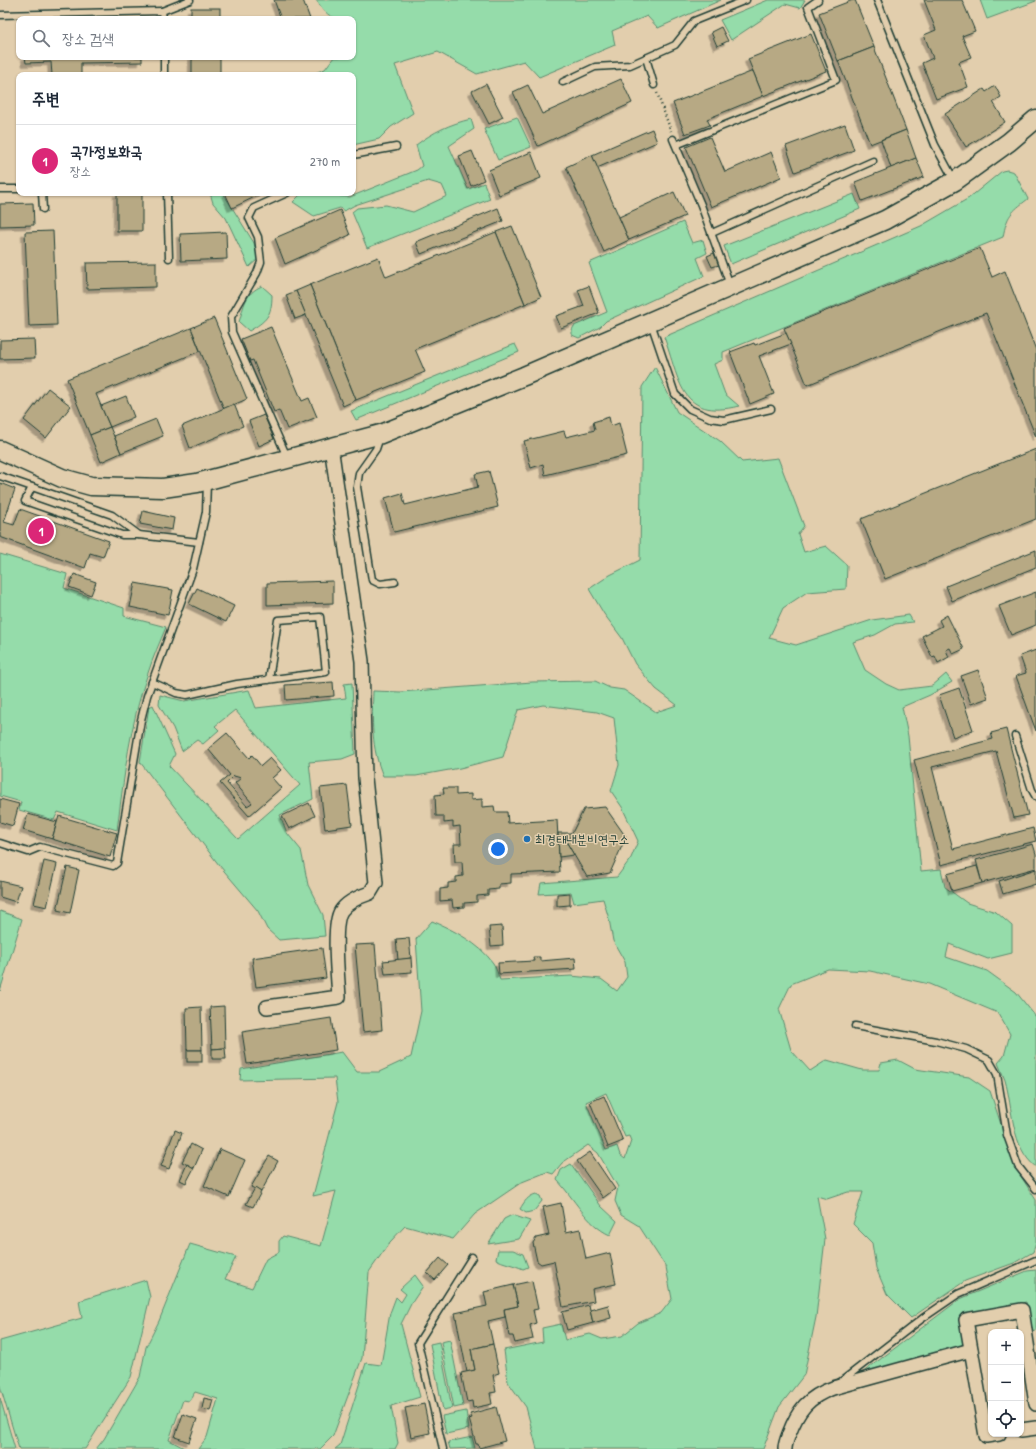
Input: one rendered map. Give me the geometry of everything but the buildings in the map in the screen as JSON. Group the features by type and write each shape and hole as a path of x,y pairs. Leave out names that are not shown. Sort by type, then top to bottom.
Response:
{"street":[{"path":"0,450 62,478 91,486 163,488 207,480 381,434 524,376 885,220 955,181 1009,142 1036,119"},
{"path":"267,1007 339,997 336,934 341,911 359,896 370,893 376,883 366,778 362,661 331,446"},
{"path":"988,1436 986,1436 966,1320 1022,1310 1036,1404"},
{"path":"785,1449 794,1421 801,1410 818,1393 971,1350"},
{"path":"1024,1430 1036,1428"}],"lane":[{"path":"0,16 162,11 190,0"},
{"path":"562,82 595,67 630,65 675,46 694,22 746,0"},
{"path":"731,287 712,233 674,142 836,80 808,7 818,0"},
{"path":"877,0 935,145 955,181"},
{"path":"162,11 163,16"},
{"path":"646,58 654,84"},
{"path":"164,60 164,72"},
{"path":"356,154 396,147"},
{"path":"712,233 873,161"},
{"path":"0,189 16,188"},
{"path":"42,196 43,209"},
{"path":"168,196 169,258"},
{"path":"280,196 254,208 249,218 258,237 261,262 257,273 231,317 232,332 288,458"},
{"path":"650,322 675,394 690,409 710,418 724,420 771,408"},
{"path":"381,434 376,449 359,473 357,487 372,580 380,584 395,582"},
{"path":"0,476 112,515 139,535"},
{"path":"0,843 28,852 40,847 114,866 117,863 141,720 152,682 193,569 206,512 207,480"},
{"path":"32,487 26,501 122,535 139,535 199,542"},
{"path":"152,682 176,693 187,695 237,684 269,680 326,672 320,617 278,620 269,680"},
{"path":"1015,736 1032,790 1036,797"},
{"path":"855,1026 936,1041 966,1049 989,1060 997,1074 1007,1135 1018,1166 1036,1189"},
{"path":"443,1449 418,1343 472,1257"},
{"path":"833,1388 923,1318 958,1294 1036,1260"}],"path":[{"path":"654,84 674,142"}],"green space":[{"path":"316,0 721,0 658,28 647,16 612,31 615,45 539,77 524,61 477,74 438,52 395,65 413,113 391,127 379,139 356,144 356,72 318,72 325,69 332,60 356,60 356,16 331,16 324,11"},
{"path":"768,0 805,0 800,8 785,4 731,40 720,20"},
{"path":"980,0 1036,0 1036,1 987,19"},
{"path":"517,117 531,147 498,160 484,129"},
{"path":"471,119 474,129 449,146 468,189 484,183 490,199 367,248 352,212 357,208 386,205 413,212 447,196 442,185 428,181 355,205 344,211 340,208 314,216 293,202 299,196 356,196 356,195 417,170 422,166 416,145 429,136 456,123"},
{"path":"1007,170 1014,172 1028,199 1017,207 1008,219 1003,237 723,352 723,360 714,364 725,394 739,406 719,409 705,408 694,402 685,393 679,382 664,337 921,226 969,198 1002,171"},
{"path":"854,194 860,209 731,264 724,246"},
{"path":"211,196 225,196 254,243 258,259 249,267 226,218 213,203"},
{"path":"683,222 692,243 703,240 707,253 697,258 704,276 606,321 600,327 579,338 572,335 574,326 607,312 589,263"},
{"path":"262,286 272,295 271,308 264,321 249,331 239,322 244,305 249,296 252,292"},
{"path":"515,344 519,352 356,420 351,411"},
{"path":"655,367 677,412 720,441 742,462 778,458 804,526 798,534 804,552 826,546 847,565 846,589 807,592 783,608 769,638 796,645 872,620 909,615 913,622 895,624 875,635 853,642 865,670 886,684 899,690 932,686 946,674 952,682 930,695 902,707 908,736 921,871 941,869 945,887 967,903 996,912 1012,926 1012,953 988,959 949,944 946,957 987,971 1016,992 1036,1017 1036,1167 1028,1159 1017,1139 1008,1091 998,1063 1004,1056 1010,1034 998,1013 929,984 870,971 828,969 791,984 779,1009 791,1050 810,1071 827,1060 862,1070 879,1070 881,1063 898,1060 915,1069 969,1077 990,1091 1015,1167 1036,1200 1036,1243 1033,1252 1014,1263 965,1281 911,1318 887,1294 876,1268 872,1243 853,1224 863,1192 848,1192 827,1199 817,1196 825,1239 816,1317 804,1375 779,1407 763,1449 537,1449 526,1407 508,1382 504,1350 543,1342 542,1328 561,1324 565,1340 590,1334 602,1339 622,1336 638,1323 661,1313 672,1299 666,1267 639,1226 621,1215 615,1201 618,1187 598,1153 588,1145 562,1163 553,1174 547,1172 522,1182 475,1214 453,1239 405,1226 390,1242 369,1272 362,1358 333,1436 320,1449 198,1449 207,1437 218,1399 195,1392 189,1401 183,1400 169,1440 186,1449 96,1449 104,1439 140,1377 146,1347 159,1321 190,1244 236,1257 225,1279 252,1288 266,1259 279,1252 279,1241 283,1236 321,1246 336,1191 313,1196 338,1102 335,1078 240,1080 241,1069 342,1052 357,1072 379,1072 411,1057 421,1011 416,939 432,921 448,928 473,943 494,965 500,980 571,976 601,979 617,991 627,977 625,962 613,941 609,919 603,899 574,903 571,892 539,894 541,883 617,877 631,858 638,841 622,807 611,791 619,765 614,718 597,712 543,705 518,710 503,757 460,768 416,776 383,776 374,744 373,691 401,692 532,682 595,681 610,688 624,690 656,712 677,705 656,689 635,664 622,638 604,614 589,589 610,575 640,560 642,387","holes":["606,1093 625,1137 629,1136 631,1141 625,1159 620,1155 617,1146 606,1150 586,1102"]},
{"path":"0,554 67,574 64,588 124,608 124,616 166,627 150,667 132,731 117,830 58,812 54,820 19,810 21,802 0,796"},
{"path":"352,683 355,754 342,759 309,762 313,799 280,815 287,833 301,850 308,885 323,915 325,936 279,940 267,929 258,911 219,865 140,762 149,707 153,705 175,754 169,766 238,839 300,785 235,710 215,726 219,730 203,744 197,740 182,751 173,728 159,705 160,695 184,701 249,690 256,708 346,698 344,684"},
{"path":"0,911 22,919 0,991"},
{"path":"571,1164 601,1206 617,1221 610,1235 594,1225 557,1180 561,1170"},
{"path":"536,1194 540,1196 542,1201 534,1211 526,1213 520,1209 526,1200"},
{"path":"512,1215 530,1221 519,1239 488,1244 504,1219"},
{"path":"498,1250 513,1250 523,1254 528,1267 523,1269 496,1259"},
{"path":"1036,1270 1036,1331 1030,1332 1026,1302 963,1316 965,1343 958,1347 858,1376 960,1299 1027,1271"},
{"path":"415,1275 423,1286 411,1304 401,1324 420,1397 391,1406 398,1443 395,1449 335,1449 340,1445 366,1363 381,1365 390,1313 396,1297 401,1302 406,1294 400,1289"},
{"path":"146,1280 150,1297 131,1377 85,1449 19,1449 0,1386 0,1341 82,1318 79,1301"},
{"path":"450,1340 463,1406 454,1408 441,1342"},
{"path":"439,1342 452,1408 443,1410 430,1344"},
{"path":"0,1398 15,1449 0,1449"},
{"path":"466,1411 469,1429 446,1434 442,1416"},
{"path":"472,1437 475,1448 450,1449 448,1442"}],"place":[{"name":"국가정보화국","path":"41,531"},
{"name":"최경태내분비연구소","path":"527,839"}]}
